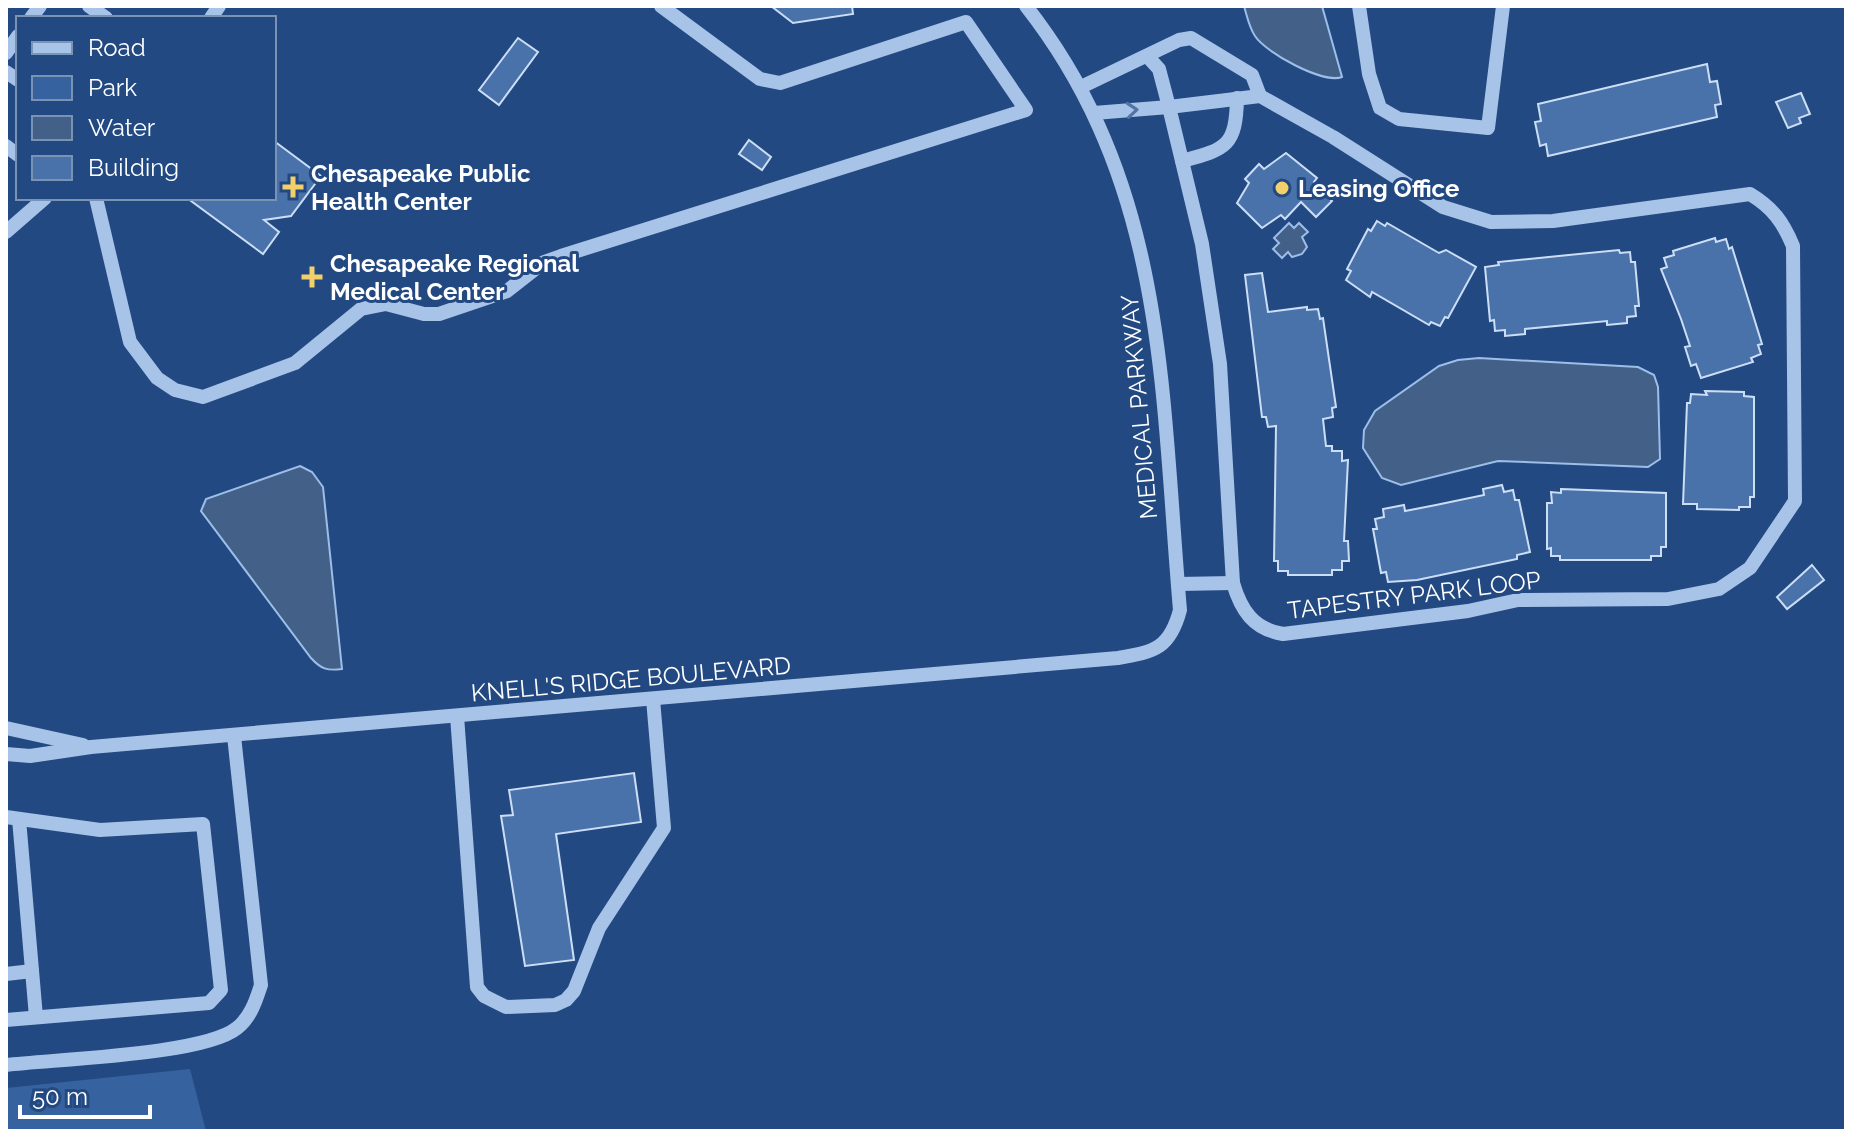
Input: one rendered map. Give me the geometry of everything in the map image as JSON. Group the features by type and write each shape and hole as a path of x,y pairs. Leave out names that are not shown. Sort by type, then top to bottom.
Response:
{"street":[{"path":"96,200 130,342 157,378 175,390 203,397 295,363 361,309 374,304 439,314 507,291 544,262 561,256 1026,110 966,22 780,83 760,79 661,6"},
{"name":"MEDICAL PARKWAY","path":"1026,6 1054,41 1094,113 1133,212 1149,281 1162,371 1180,610 1170,638"},
{"path":"1359,6 1369,74 1380,108 1399,119 1488,128 1503,6"},
{"path":"1081,87 1179,40 1191,38 1252,75 1260,96 1094,113"},
{"name":"TAPESTRY PARK LOOP","path":"1148,57 1159,69 1202,244 1220,364 1233,583 1239,604 1252,621 1268,632 1283,634 1468,611 1518,600 1668,599 1719,589 1750,568 1795,501 1793,246 1785,225 1769,206 1750,194 1553,221 1491,222 1443,207 1260,96"},
{"path":"1182,161 1216,151 1227,144 1235,133 1237,98"},
{"path":"6,232 43,200"},
{"path":"1178,584 1233,583"},
{"name":"KNELL'S RIDGE BOULEVARD","path":"6,754 30,756 91,747 1118,658 1143,654 1170,638"},
{"path":"457,716 477,987 484,996 506,1007 555,1005 566,1000 574,991 599,928 664,828 653,699"},
{"name":"KNELL'S RIDGE BOULEVARD","path":"6,728 91,747"},
{"path":"6,1065 202,1045 238,1027 253,1009 261,985 234,736"},
{"path":"6,1020 209,1003 221,990 203,824 100,830 13,818 36,1017"},
{"path":"6,974 32,971"}],"green space":[{"path":"190,1069 206,1131 6,1131 6,1088"}],"water":[{"path":"1244,6 1322,6 1342,77 1309,72 1271,51 1253,33"},
{"path":"1289,223 1294,228 1299,223 1308,232 1302,237 1307,247 1302,254 1292,257 1288,252 1282,258 1273,249 1279,243 1274,238"},
{"path":"1479,358 1638,367 1654,375 1658,387 1660,459 1648,467 1498,461 1401,485 1382,478 1363,448 1364,430 1375,411 1439,366"},
{"path":"300,466 312,472 323,487 342,669 325,668 311,658 201,511 206,499"}],"building":[{"path":"771,6 852,6 853,14 793,23"},
{"path":"518,38 538,52 499,105 479,90"},
{"path":"1707,64 1710,82 1717,81 1721,104 1715,105 1717,117 1548,156 1546,144 1540,146 1535,122 1541,121 1538,104"},
{"path":"1801,93 1810,114 1799,118 1801,123 1788,128 1776,102"},
{"path":"749,140 771,157 762,170 739,154"},
{"name":"Chesapeake Public Health Center","path":"276,142 321,176 291,216 264,220 279,232 263,254 190,200 276,200"},
{"name":"Leasing Office","path":"1286,153 1317,178 1314,182 1332,201 1316,217 1301,202 1285,219 1281,215 1262,228 1237,203 1249,183 1245,179 1259,164 1264,169"},
{"path":"1377,221 1385,226 1387,223 1439,253 1446,250 1476,267 1448,318 1445,317 1440,326 1431,322 1429,325 1372,292 1370,297 1346,280 1351,271 1347,269 1368,229 1371,231"},
{"path":"1715,238 1716,242 1726,239 1729,249 1732,247 1762,344 1758,345 1761,354 1751,358 1753,362 1701,378 1696,364 1691,366 1685,347 1690,346 1661,269 1667,267 1664,258 1674,255 1673,251"},
{"path":"1619,250 1620,253 1630,252 1631,262 1635,262 1639,306 1635,306 1636,316 1627,317 1627,323 1607,325 1607,321 1525,329 1525,334 1505,336 1505,330 1495,331 1494,320 1490,321 1485,267 1499,265 1498,262"},
{"path":"1262,273 1268,312 1307,307 1307,310 1318,309 1320,319 1323,318 1336,407 1332,408 1333,417 1323,419 1326,446 1332,446 1332,451 1342,451 1342,461 1348,460 1344,541 1348,541 1349,561 1342,561 1342,570 1332,570 1332,575 1288,575 1288,571 1278,571 1278,561 1274,561 1276,426 1268,427 1266,417 1262,417 1245,275"},
{"path":"1705,391 1744,392 1744,396 1754,397 1754,497 1750,497 1750,507 1739,507 1739,510 1697,509 1697,504 1683,504 1687,403 1690,403 1691,394 1707,395"},
{"path":"1502,485 1504,492 1513,490 1515,500 1519,500 1530,552 1517,555 1517,559 1417,580 1388,582 1386,572 1381,573 1373,529 1377,529 1375,519 1384,517 1383,509 1404,505 1405,511 1436,505 1484,495 1483,489"},
{"path":"1561,489 1666,493 1666,547 1661,547 1661,556 1651,556 1651,560 1560,560 1560,556 1551,556 1551,548 1547,549 1547,503 1552,503 1551,492 1561,493"},
{"path":"1812,565 1824,580 1787,609 1777,597"},
{"path":"634,773 641,822 556,834 574,960 525,966 501,816 513,815 509,790"}],"place":[{"name":"Chesapeake Public Health Center","path":"293,187"},
{"name":"Leasing Office","path":"1282,188"},
{"name":"Chesapeake Regional Medical Center","path":"312,277"}]}
